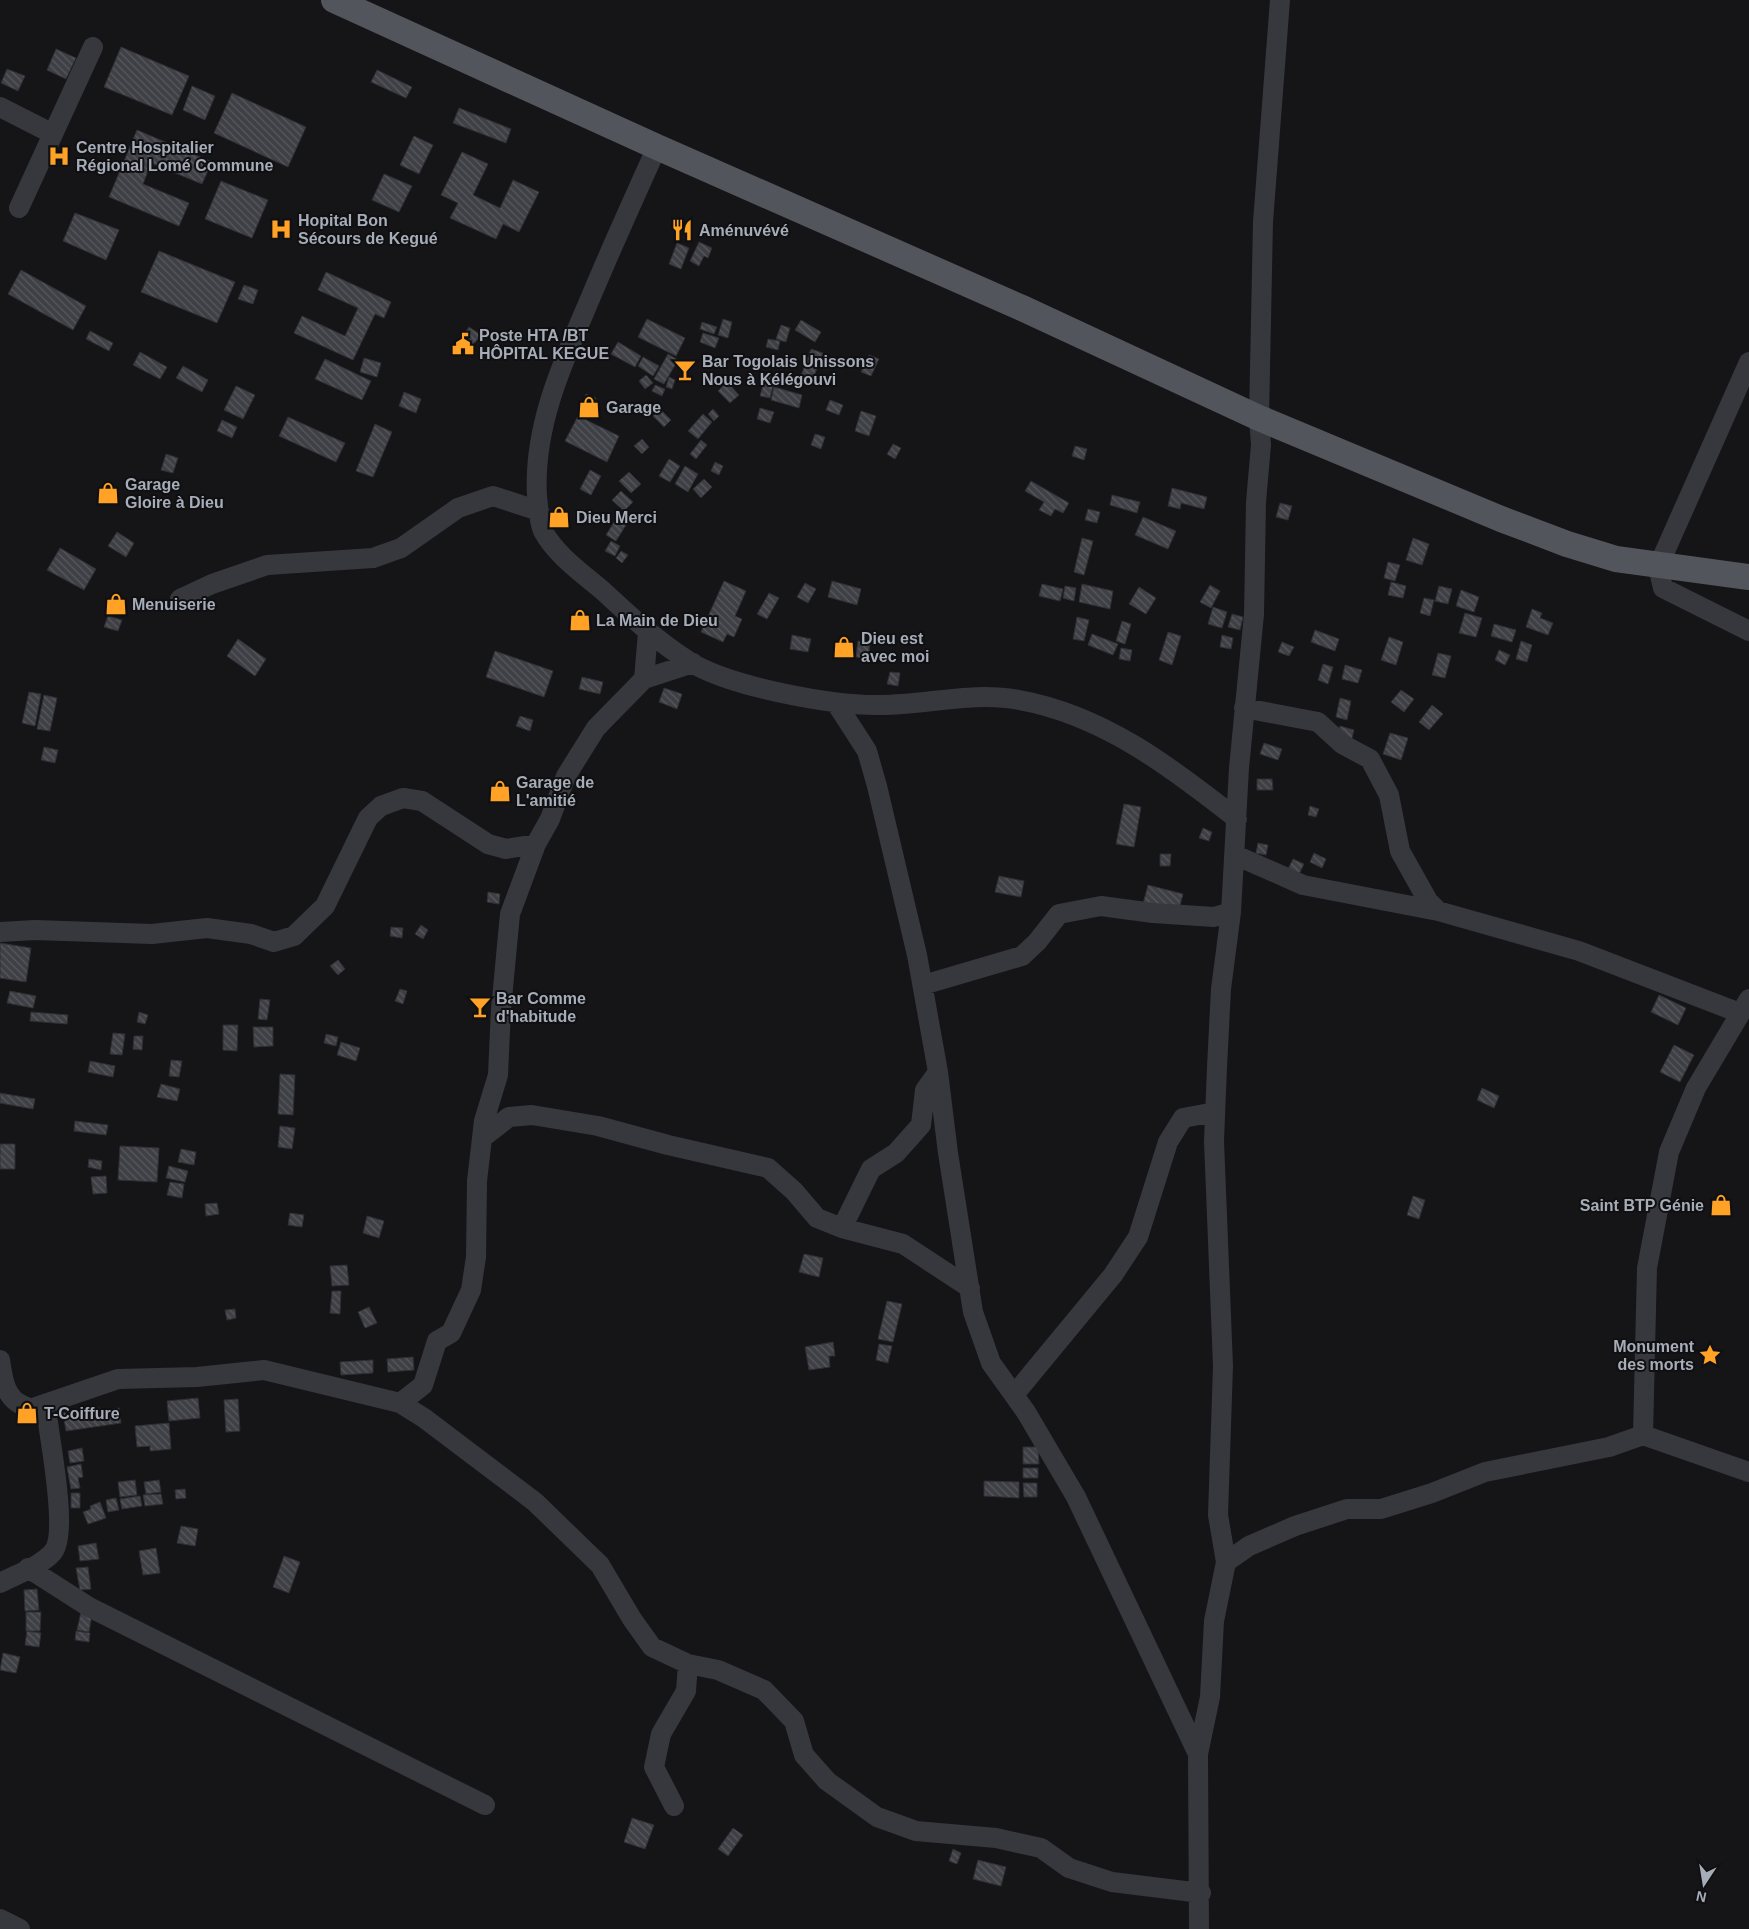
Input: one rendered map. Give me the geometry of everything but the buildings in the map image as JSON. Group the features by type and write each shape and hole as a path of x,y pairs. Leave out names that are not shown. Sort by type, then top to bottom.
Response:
{"main road":[{"path":"334,0 657,147 1022,308 1259,418 1567,544 1616,559 1658,567 1749,578"}],"street":[{"path":"1199,1929 1198,1754 1210,1697 1214,1622 1226,1562 1218,1515 1223,1366 1214,1141 1215,1112 1221,989 1231,912 1244,708 1254,614 1256,502 1261,445 1259,418 1263,222 1280,0"},
{"path":"19,208 93,47"},
{"path":"0,107 53,134"},
{"path":"657,147 575,333 550,400 541,442 537,494 542,529 561,554 648,632 692,663 735,681 836,704 881,706 995,697 1018,700 1059,710 1088,720 1126,739 1181,775 1237,819"},
{"path":"1749,362 1658,567 1663,588 1749,631"},
{"path":"180,599 212,584 267,565 373,558 401,548 458,508 493,496 539,511"},
{"path":"644,679 648,632"},
{"path":"400,1403 423,1385 437,1341 451,1333 471,1290 476,1256 477,1181 484,1121 498,1075 501,1008 510,914 536,844 550,819 566,776 596,728 644,679 692,663"},
{"path":"836,704 866,751 874,777 923,985 938,1072 973,1312 991,1363 1014,1395 1076,1497 1198,1754"},
{"path":"1244,708 1318,722 1342,744 1370,760 1389,795 1400,851 1428,901 1438,911"},
{"path":"0,932 35,930 152,934 207,928 251,934 274,942 294,936 325,906 368,818 381,806 403,798 422,801 488,844 506,848 536,844"},
{"path":"1235,855 1303,885 1438,911 1579,951 1744,1006 1696,1088 1669,1152 1648,1268 1643,1436"},
{"path":"923,985 1022,956 1037,942 1059,914 1102,906 1153,913 1214,917 1231,912"},
{"path":"842,1228 872,1169 896,1153 921,1125 925,1090 938,1072"},
{"path":"1014,1395 1113,1275 1138,1237 1168,1142 1183,1118 1215,1112"},
{"path":"482,1138 509,1117 532,1115 598,1126 668,1145 768,1168 794,1191 817,1218 842,1228 903,1244 970,1288"},
{"path":"0,1360 4,1386 12,1399 22,1406 33,1408 42,1414 48,1422 60,1524 54,1550 28,1568 0,1583"},
{"path":"33,1408 118,1379 197,1377 264,1370 400,1403 424,1418 535,1502 600,1565 632,1619 652,1647 688,1664 718,1670 764,1690 794,1721 804,1755 827,1781 877,1817 916,1831 996,1838 1041,1848 1069,1868 1112,1882 1200,1893"},
{"path":"1226,1562 1256,1543 1296,1526 1347,1509 1381,1508 1432,1493 1485,1472 1609,1447 1643,1436 1749,1472"},
{"path":"28,1568 90,1607 485,1805"},
{"path":"674,1806 654,1768 661,1734 686,1691 688,1664"},
{"path":"0,1919 20,1929"}],"place":[{"name":"Centre Hospitalier Régional Lomé Commune","path":"59,156"},
{"name":"Hopital Bon Sécours de Kegué","path":"281,229"},
{"name":"Aménuvévé","path":"682,230"},
{"name":"Poste HTA /BT HÔPITAL KEGUE","path":"463,344"},
{"name":"Bar Togolais Unissons Nous à Kélégouvi","path":"685,370"},
{"name":"Garage","path":"589,407"},
{"name":"Garage Gloire à Dieu","path":"108,493"},
{"name":"Dieu Merci","path":"559,517"},
{"name":"Menuiserie","path":"116,604"},
{"name":"La Main de Dieu","path":"580,620"},
{"name":"Dieu est avec moi","path":"844,647"},
{"name":"Garage de L'amitié","path":"500,791"},
{"name":"Bar Comme d'habitude","path":"480,1007"},
{"name":"Saint BTP Génie","path":"1721,1205"},
{"name":"Monument des morts","path":"1710,1355"},
{"name":"T-Coiffure","path":"27,1413"}]}
